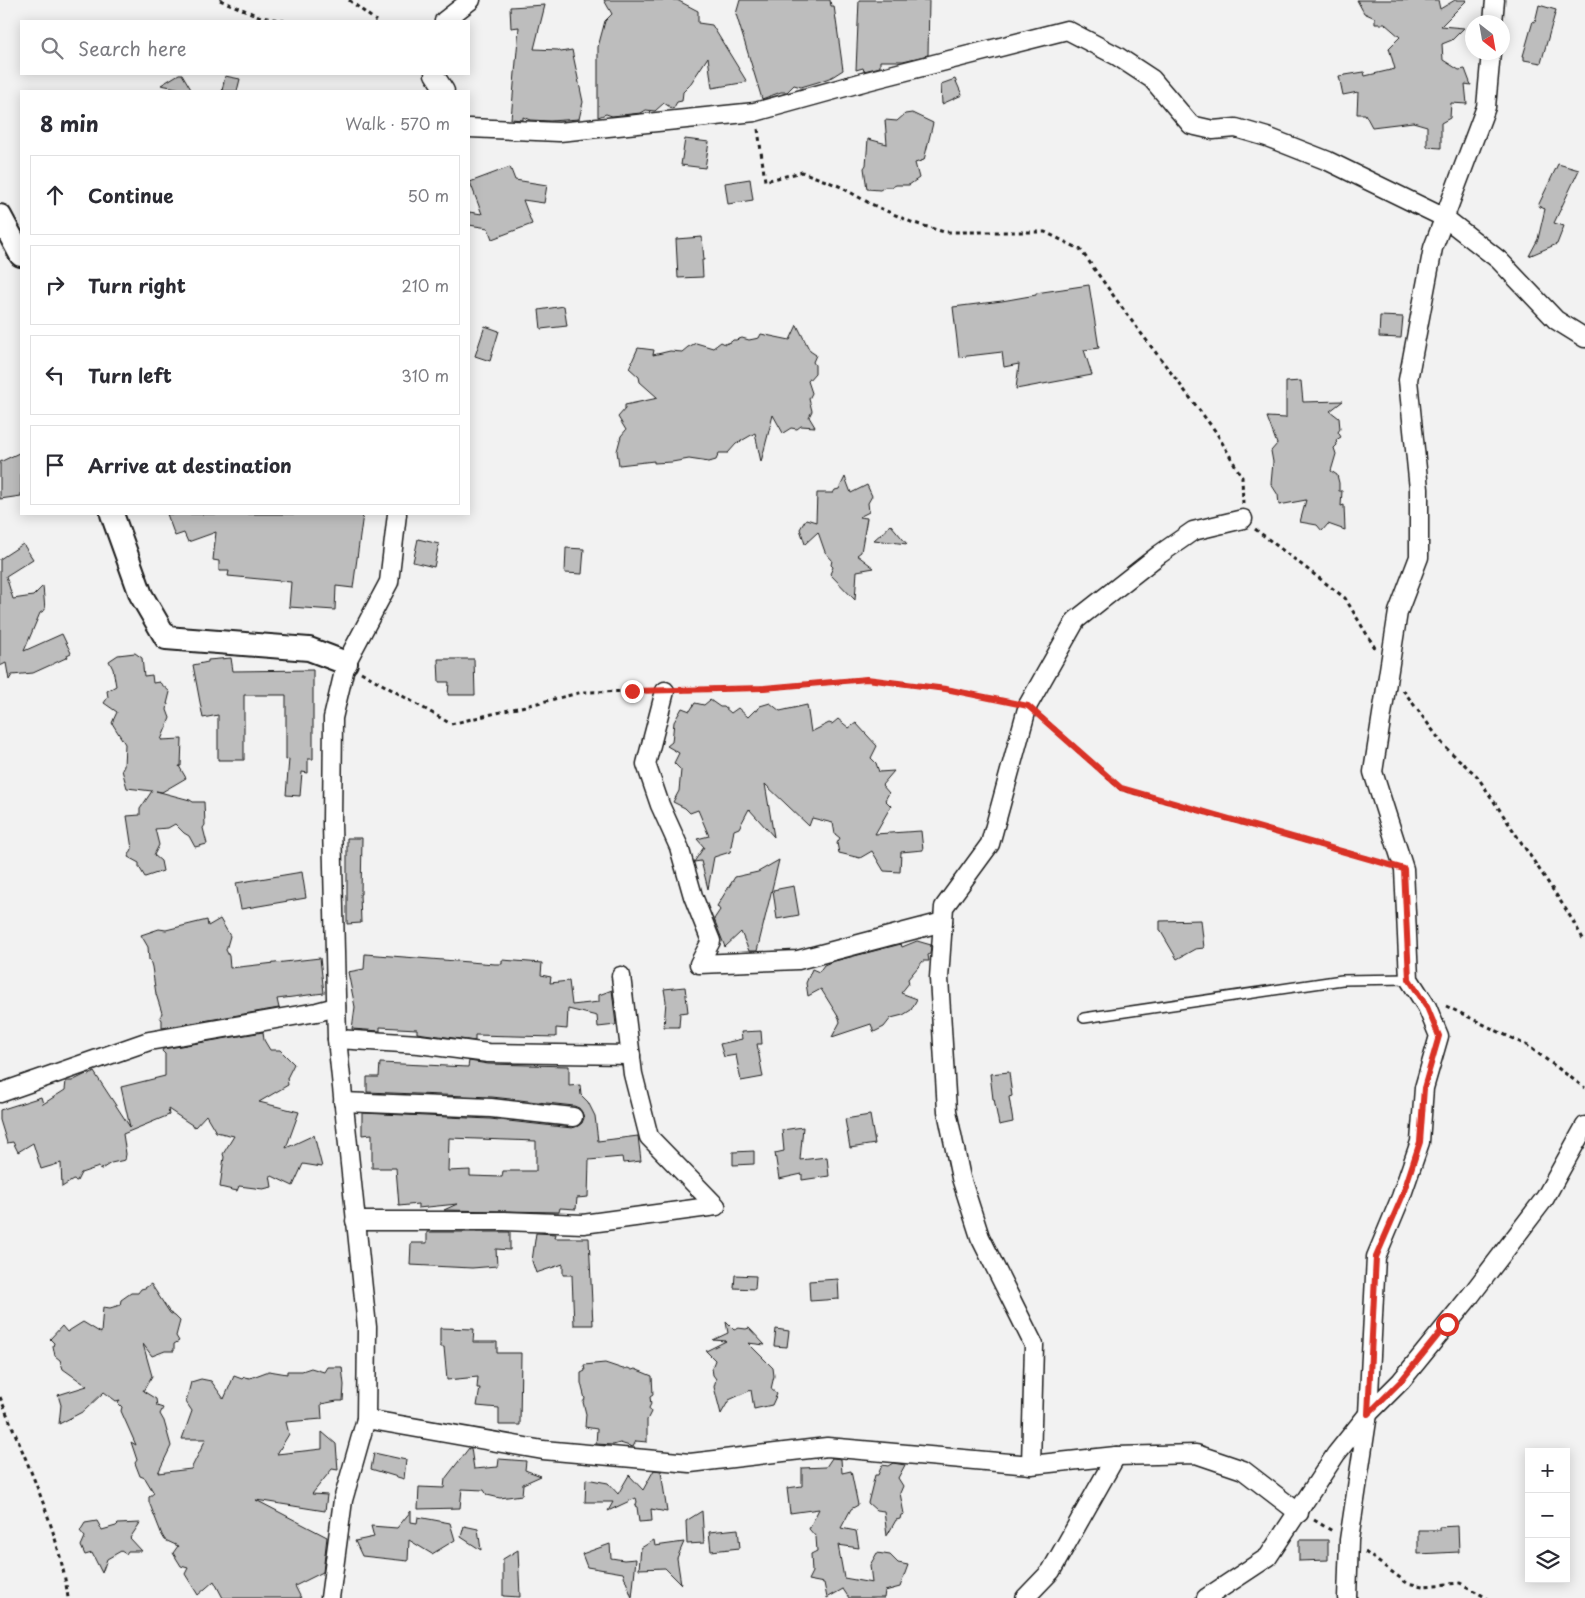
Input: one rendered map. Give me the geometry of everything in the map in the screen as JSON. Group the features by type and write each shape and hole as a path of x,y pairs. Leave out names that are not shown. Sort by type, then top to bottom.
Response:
{"street":[{"path":"445,20 471,0"},
{"path":"1494,15 1495,0"},
{"path":"470,128 559,132 755,112 867,81 1067,30 1117,56 1152,79 1190,125 1213,130 1236,128 1267,136 1328,161 1444,218 1499,260 1556,320 1585,338"},
{"path":"1347,1598 1349,1540 1368,1414 1376,1257 1402,1197 1420,1142 1424,1088 1439,1036 1427,1007 1414,986 1404,869 1373,772 1398,612 1419,557 1419,489 1408,380 1433,248 1486,107 1490,60"},
{"path":"435,75 444,90"},
{"path":"0,216 20,253"},
{"path":"112,515 141,595 166,638 309,649 346,663"},
{"path":"330,1598 343,1500 366,1419 367,1327 337,1039 332,823 333,718 346,663 389,582 397,515"},
{"path":"1031,1465 1034,1345 980,1237 962,1178 947,1111 939,978 944,907 990,844 1028,706 1076,620 1160,554 1193,531 1243,519"},
{"path":"664,690 646,764 660,805 679,847 692,896 711,941 699,964 798,960 943,922"},
{"path":"356,1221 504,1221 583,1224 716,1206 649,1137 633,1074 621,976"},
{"path":"0,1094 149,1042 318,1012 336,1006"},
{"path":"337,1039 419,1044 488,1053 630,1054"},
{"path":"343,1102 491,1108 573,1117"},
{"path":"1206,1598 1268,1557 1299,1513 1336,1454 1368,1414 1401,1381 1471,1295 1539,1206 1585,1126"},
{"path":"366,1419 544,1450 690,1463 827,1447 1031,1465 1116,1456 1196,1454 1243,1470 1299,1513"},
{"path":"1025,1598 1051,1571 1116,1456"}],"lane":[{"path":"1084,1018 1342,980 1414,986"}],"path":[{"path":"220,0 261,17 278,20"},
{"path":"349,0 375,20"},
{"path":"755,112 765,181 802,172 839,186 871,204 911,222 944,232 1045,232 1080,249 1216,432 1242,477 1243,519 1345,598 1388,670 1445,747 1477,776 1567,910 1585,942"},
{"path":"346,663 451,724 583,692 764,688 867,679 946,689 1028,706 1121,788 1404,869"},
{"path":"1414,986 1528,1046 1585,1088"},
{"path":"0,1397 48,1518 66,1578 68,1598"},
{"path":"1299,1513 1349,1540 1407,1583 1423,1586 1460,1583 1487,1598"}],"building":[{"path":"604,0 677,0 698,11 698,23 712,25 747,82 712,88 708,57 683,92 682,101 677,102 673,109 664,103 655,111 646,110 641,113 612,116 606,114 598,117 598,47 605,21 612,14"},
{"path":"740,0 830,0 831,6 834,6 843,70 832,77 801,87 794,85 787,92 781,92 762,99 736,14"},
{"path":"859,0 929,0 928,55 903,61 880,61 880,67 864,71 863,68 856,70"},
{"path":"1357,0 1438,0 1440,9 1455,0 1467,0 1441,26 1464,28 1452,40 1442,44 1443,60 1459,70 1465,69 1471,85 1465,84 1467,104 1451,103 1450,118 1441,123 1441,148 1427,147 1427,126 1413,122 1372,127 1365,114 1357,114 1358,92 1343,95 1339,76 1364,72 1365,76 1395,69 1389,48 1400,37 1385,24 1375,24 1375,18 1364,13"},
{"path":"545,5 534,49 558,50 561,52 572,50 583,102 579,119 550,121 530,120 523,117 523,120 511,119 519,27 511,28 510,7"},
{"path":"1539,5 1556,10 1541,63 1524,60 1523,56"},
{"path":"177,75 183,75 191,90 187,90 161,85"},
{"path":"225,76 240,79 237,90 222,90"},
{"path":"955,79 962,95 942,104 941,84"},
{"path":"912,113 933,123 924,160 915,163 919,178 909,185 896,185 880,190 867,189 864,168 866,165 868,139 887,144 885,120 897,121 905,114"},
{"path":"685,139 709,142 705,168 681,165"},
{"path":"1558,164 1579,170 1554,223 1564,226 1557,244 1529,256 1538,239 1545,209 1538,206"},
{"path":"510,167 515,180 547,185 544,203 523,200 532,224 492,239 488,228 470,225 470,212 482,214 470,182"},
{"path":"750,179 753,200 728,204 725,183"},
{"path":"702,237 703,277 678,278 676,239"},
{"path":"1089,285 1099,348 1084,350 1092,375 1016,389 1019,364 1004,367 1002,352 959,357 953,307 1002,301 1036,295 1036,293"},
{"path":"564,306 567,326 541,329 539,310"},
{"path":"1380,316 1403,317 1401,338 1379,337"},
{"path":"797,325 810,351 816,355 813,362 815,373 808,381 812,393 809,399 812,411 809,417 815,427 801,426 797,429 791,428 783,433 773,415 761,462 755,433 736,444 728,453 719,453 716,460 709,462 689,459 672,462 654,463 654,461 619,465 617,451 621,436 626,430 618,417 625,409 625,405 658,398 640,382 639,377 629,368 638,348 654,350 653,355 670,351 682,352 696,343 713,348 721,342 725,344 742,338 749,340 759,338 761,334 790,340"},
{"path":"485,326 499,331 490,361 475,356"},
{"path":"1301,381 1303,402 1343,401 1330,411 1339,418 1340,429 1338,432 1341,437 1336,440 1337,445 1334,448 1336,454 1331,471 1337,475 1339,491 1342,491 1341,506 1344,505 1345,530 1328,524 1322,531 1317,525 1300,522 1306,500 1279,505 1278,495 1271,484 1273,462 1271,451 1277,444 1267,417 1286,418 1286,382"},
{"path":"20,452 20,496 0,499 0,462"},
{"path":"845,477 851,493 867,485 872,496 868,503 869,512 859,517 867,518 861,552 857,555 874,568 857,571 855,600 830,574 833,567 831,565 832,560 825,552 818,532 805,544 800,529 806,519 816,522 817,493 833,493 839,489"},
{"path":"167,515 363,515 353,588 336,586 335,610 289,607 291,582 228,576 229,571 219,571 219,561 213,560 216,532 188,542 184,533 175,536"},
{"path":"891,525 907,544 874,540"},
{"path":"418,539 439,544 434,567 413,562"},
{"path":"23,544 33,559 6,576 13,599 33,596 43,586 45,610 40,613 24,651 62,634 71,653 67,655 68,657 33,673 12,675 9,680 6,663 0,666 0,559"},
{"path":"566,548 584,549 582,574 565,573"},
{"path":"135,653 142,658 144,676 152,675 153,683 159,682 170,692 167,710 170,718 161,740 182,739 181,766 179,766 186,778 162,792 156,791 193,802 204,802 205,825 203,828 207,844 195,847 189,836 175,824 168,828 155,829 159,845 154,855 161,861 163,871 145,877 139,867 139,863 128,857 132,849 127,816 140,815 140,809 152,791 127,788 122,770 124,766 125,744 112,723 117,712 104,703 108,697 107,691 116,686 113,669 109,661 118,655"},
{"path":"231,658 233,671 313,670 313,759 308,759 308,773 302,772 300,796 286,795 289,759 286,760 286,695 244,695 244,760 218,760 218,715 203,718 193,665 208,662 208,660"},
{"path":"438,659 474,659 475,695 448,695 449,682 439,682"},
{"path":"710,700 731,713 738,708 748,717 755,710 757,711 760,706 770,703 780,711 807,705 811,732 829,723 832,724 838,719 849,728 856,723 877,746 871,758 876,763 879,772 894,771 882,785 889,793 885,800 891,806 875,834 921,831 923,850 901,852 900,872 884,871 872,851 860,858 839,853 837,843 840,838 835,834 833,823 812,818 809,826 765,784 774,837 749,809 739,828 734,830 730,852 714,857 708,889 701,861 694,862 704,847 697,839 709,836 698,810 690,813 673,802 679,791 681,770 674,763 679,753 667,746 672,742 674,722 682,708 690,711 695,703 704,705"},
{"path":"347,838 362,838 361,923 347,924"},
{"path":"779,860 757,951 749,951 741,932 725,947 714,919 720,910 717,906 735,877 758,872"},
{"path":"302,872 306,898 241,909 236,883"},
{"path":"794,886 799,915 777,919 773,890"},
{"path":"220,919 230,936 226,950 229,956 230,968 320,958 324,993 277,999 279,1008 162,1028 160,1017 162,1013 156,994 148,947 141,935 159,929 166,930 207,920 208,926"},
{"path":"1201,920 1204,948 1195,949 1177,959 1160,930 1160,921"},
{"path":"917,941 931,945 930,954 928,955 929,961 923,961 908,979 909,983 901,993 917,999 911,1010 903,1015 891,1018 884,1027 874,1032 871,1024 832,1037 840,1022 839,1018 821,989 808,996 806,983 812,969 819,972 824,965 831,962 901,944 902,947"},
{"path":"365,954 495,964 502,964 502,960 542,963 541,975 551,977 550,983 569,981 572,1005 599,1002 599,995 612,990 616,1025 598,1027 597,1016 568,1009 567,1029 556,1028 556,1037 475,1035 475,1041 417,1033 417,1029 380,1027 380,1031 352,1029 355,1007 348,972 364,969"},
{"path":"685,987 688,1012 680,1013 679,1027 664,1027 666,1001 664,989"},
{"path":"761,1031 762,1044 757,1044 763,1077 741,1081 736,1055 724,1057 720,1044 742,1039 741,1032"},
{"path":"263,1032 264,1040 270,1050 280,1050 294,1064 287,1078 288,1085 259,1102 299,1112 286,1148 314,1135 322,1167 303,1164 293,1186 270,1175 272,1187 263,1189 239,1186 237,1191 220,1187 223,1154 234,1136 216,1132 206,1115 195,1127 168,1109 169,1115 123,1134 125,1160 111,1163 100,1170 99,1167 81,1173 77,1181 73,1180 62,1187 61,1163 41,1169 33,1143 18,1152 13,1142 7,1143 0,1120 0,1110 41,1097 43,1104 65,1090 66,1081 72,1081 86,1074 88,1076 94,1072 130,1127 121,1087 165,1076 165,1054 162,1051 163,1049"},
{"path":"469,1061 488,1064 569,1066 569,1086 580,1085 581,1095 588,1102 595,1116 598,1141 638,1136 641,1161 623,1163 622,1157 589,1160 588,1197 577,1198 576,1209 560,1208 559,1212 444,1210 457,1204 418,1208 418,1204 399,1206 396,1168 372,1168 372,1134 362,1135 362,1113 490,1119 572,1128 582,1123 584,1118 582,1112 574,1106 492,1097 367,1092 367,1077 379,1077 380,1063 468,1067","holes":["449,1138 536,1141 536,1171 503,1171 502,1177 470,1176 470,1170 448,1171"]},
{"path":"1009,1072 1012,1096 1009,1097 1013,1122 999,1125 990,1074"},
{"path":"870,1115 875,1144 850,1148 845,1119"},
{"path":"803,1127 800,1160 827,1157 829,1176 802,1180 802,1174 779,1179 775,1153 784,1151 782,1130"},
{"path":"754,1151 754,1164 733,1165 733,1152"},
{"path":"427,1232 510,1232 510,1250 496,1249 497,1266 472,1268 410,1265 411,1243 427,1243"},
{"path":"536,1233 556,1234 555,1238 589,1238 593,1325 574,1325 572,1275 563,1275 563,1264 536,1273 532,1261"},
{"path":"735,1275 756,1276 755,1289 734,1288"},
{"path":"838,1279 839,1299 810,1301 809,1281"},
{"path":"151,1284 170,1313 180,1321 176,1336 179,1341 174,1344 174,1351 165,1351 152,1356 143,1344 152,1376 143,1391 156,1399 157,1406 163,1408 160,1414 164,1421 171,1446 158,1473 191,1469 206,1439 182,1439 192,1411 186,1402 191,1382 201,1379 211,1381 224,1399 234,1376 242,1379 269,1371 287,1374 287,1371 302,1371 311,1368 324,1372 327,1367 342,1367 343,1401 321,1404 322,1419 286,1422 289,1434 277,1454 322,1449 322,1432 336,1444 338,1470 332,1469 312,1494 327,1495 325,1511 256,1500 327,1537 323,1572 295,1586 301,1598 223,1598 214,1581 198,1595 185,1574 188,1568 181,1566 173,1553 178,1546 165,1540 162,1535 149,1502 149,1497 154,1493 145,1478 140,1476 135,1463 137,1460 131,1442 136,1445 121,1411 122,1407 118,1403 120,1400 116,1401 104,1392 84,1411 59,1424 61,1405 58,1395 87,1386 63,1369 60,1360 55,1356 54,1343 50,1339 62,1326 67,1332 83,1322 101,1333 103,1307 110,1308 120,1305 121,1300 131,1293 138,1293 141,1289"},
{"path":"726,1322 734,1330 749,1328 765,1345 748,1343 773,1368 774,1376 771,1389 777,1394 772,1405 754,1409 751,1390 729,1400 721,1414 714,1387 716,1379 712,1368 715,1360 706,1351 726,1341 713,1340 728,1333"},
{"path":"440,1328 474,1329 473,1342 497,1342 497,1353 521,1353 520,1425 499,1425 499,1408 477,1406 480,1388 477,1388 478,1377 447,1380 444,1347 440,1347"},
{"path":"776,1329 789,1331 787,1347 774,1346"},
{"path":"605,1363 623,1369 635,1369 652,1376 653,1395 650,1397 651,1404 649,1408 651,1412 647,1420 647,1442 636,1441 633,1447 620,1443 613,1445 596,1444 597,1429 585,1427 586,1414 583,1402 585,1399 581,1383 581,1373 585,1371 584,1365"},
{"path":"469,1448 471,1448 474,1469 498,1467 499,1459 526,1461 525,1470 541,1476 523,1484 522,1495 500,1498 487,1495 484,1490 462,1489 460,1508 418,1509 419,1487 444,1488 445,1479"},
{"path":"374,1453 406,1460 404,1479 371,1469"},
{"path":"832,1458 841,1459 842,1473 851,1471 858,1505 851,1509 841,1528 856,1531 859,1548 838,1545 844,1578 872,1583 870,1565 877,1553 890,1555 898,1563 908,1565 900,1587 885,1591 884,1598 849,1598 843,1589 827,1598 824,1583 808,1580 812,1572 811,1554 817,1551 816,1537 809,1529 819,1509 790,1513 787,1488 802,1486 802,1468 826,1467"},
{"path":"893,1463 905,1465 898,1478 903,1486 900,1493 904,1514 901,1515 900,1519 896,1520 887,1536 884,1511 876,1510 868,1503 875,1475 878,1475 882,1465 888,1466"},
{"path":"654,1470 661,1471 667,1512 651,1509 652,1521 639,1522 637,1507 635,1506 636,1498 608,1511 613,1502 585,1502 586,1479 608,1483 618,1494 629,1475 643,1490"},
{"path":"411,1511 411,1522 417,1523 418,1517 450,1523 455,1540 432,1554 409,1540 408,1561 362,1556 355,1541 374,1537 371,1526 397,1528"},
{"path":"702,1511 704,1543 687,1544 686,1521"},
{"path":"97,1521 102,1530 118,1524 140,1523 130,1538 142,1551 128,1551 126,1554 121,1551 107,1559 102,1573 92,1553 85,1555 81,1546 85,1537 80,1531 85,1523"},
{"path":"464,1526 478,1529 481,1550 461,1537"},
{"path":"1458,1526 1459,1552 1418,1554 1418,1530 1439,1530 1439,1527"},
{"path":"738,1529 740,1548 711,1551 709,1532"},
{"path":"654,1540 655,1546 684,1542 677,1558 681,1584 665,1568 639,1569 641,1548"},
{"path":"1299,1540 1328,1540 1328,1560 1299,1561"},
{"path":"610,1544 611,1558 636,1559 632,1598 623,1573 587,1567 582,1554"},
{"path":"518,1550 520,1597 503,1596 503,1559"}],"route":[{"path":"632,691 764,688 867,679 946,689 1028,706 1121,788 1404,869 1409,979 1427,1007 1439,1036 1424,1088 1420,1142 1402,1197 1376,1257 1368,1414 1401,1381 1447,1324"}]}
